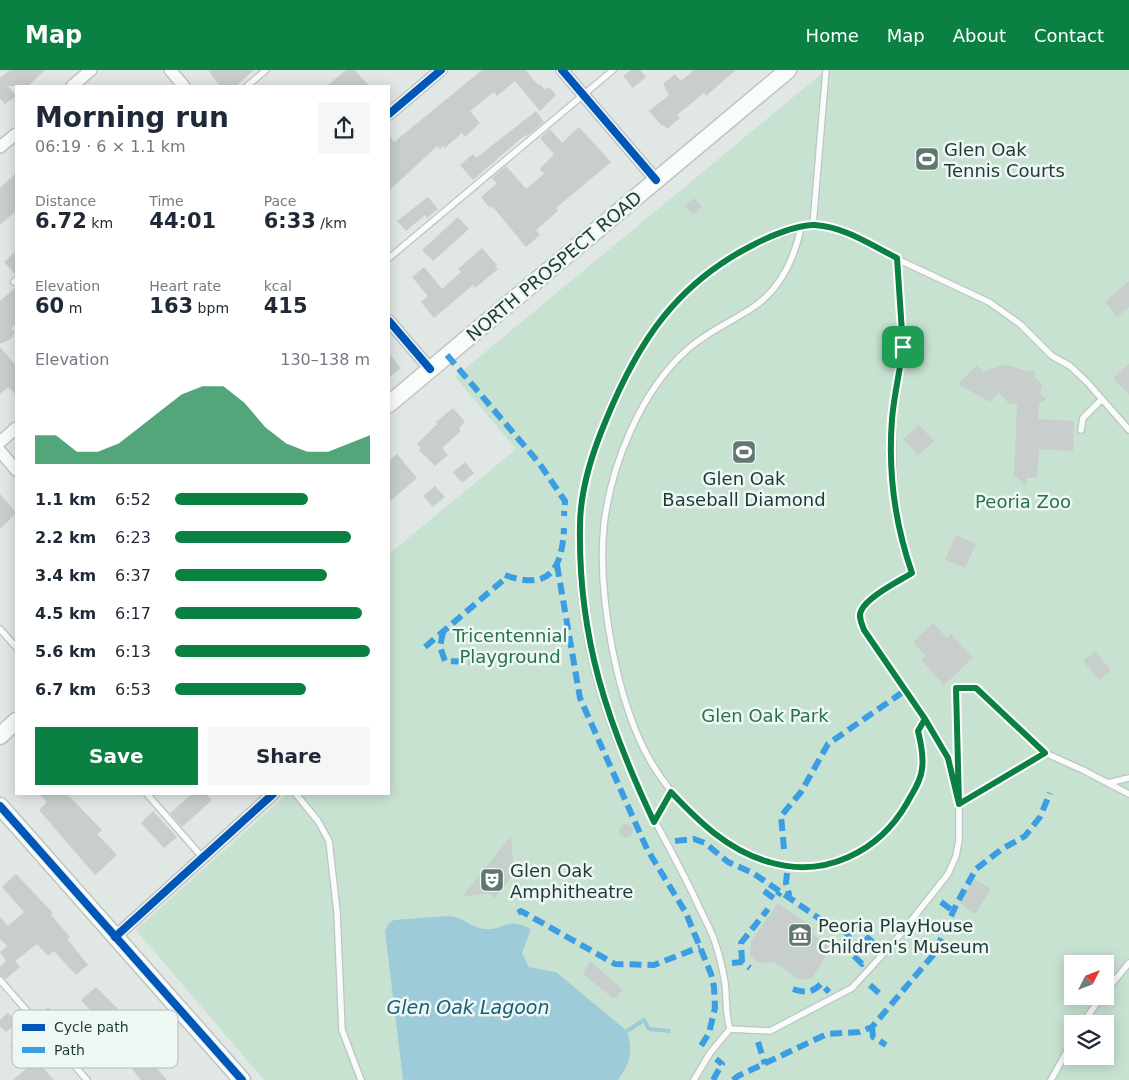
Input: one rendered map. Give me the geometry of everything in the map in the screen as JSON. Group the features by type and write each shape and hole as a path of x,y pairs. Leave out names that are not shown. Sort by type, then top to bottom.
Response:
{"main road":[{"name":"NORTH PROSPECT ROAD","path":"390,403 788,70"},
{"path":"0,736 15,722"},
{"path":"0,806 242,1080"}],"street":[{"path":"73,85 91,70"},
{"path":"170,70 183,85"},
{"path":"390,113 442,70"},
{"path":"562,70 656,180"},
{"path":"0,148 15,135"},
{"path":"390,322 430,369"},
{"path":"0,442 15,429"},
{"path":"0,451 15,469"},
{"path":"115,937 272,795"}],"lane":[{"path":"248,85 266,70"},
{"path":"390,257 613,70"},
{"path":"813,225 826,70"},
{"path":"730,1030 725,1015 725,983 715,941 690,886 654,822 626,762 603,699 586,629 580,572 580,523 589,468 618,388 646,338 665,313 702,276 738,253 766,238 813,225 843,230 989,302 1024,327 1057,360 1070,366 1129,430"},
{"path":"801,228 788,269 768,296 687,349 666,374 630,432 614,474 604,524 602,575 610,640 629,712 652,764 671,792 710,831 735,848 768,862 792,867 824,865 864,850 880,838 895,822 918,785 922,769 922,748 918,731 925,719"},
{"path":"897,258 903,347 892,420 894,497 902,545 912,573 870,600 861,611 860,618 864,630 925,719 948,758 959,804"},
{"path":"1081,430 1084,418 1102,399"},
{"path":"0,629 15,646"},
{"path":"730,1030 770,1031 852,988 895,941 948,874 959,840 956,688 976,688 1045,753 1129,794"},
{"path":"959,804 1045,753"},
{"path":"1108,783 1129,778"},
{"path":"654,822 671,792"},
{"path":"147,795 203,858"},
{"path":"297,795 318,821 329,841 337,912 342,1030 361,1080"},
{"path":"1114,981 1129,963"},
{"path":"0,980 26,1010"},
{"path":"694,1080 710,1053 730,1030"},
{"path":"1051,1080 1064,1056"},
{"path":"77,1068 87,1080"}],"green space":[{"name":"Glen Oak Park","path":"826,70 1129,70 1129,1080 264,1080 136,930 286,795 390,795 390,553 516,449 455,377"}],"water":[{"name":"Glen Oak Lagoon","path":"448,916 485,929 516,924 531,929 522,953 529,967 556,972 627,1031 630,1057 626,1068 618,1080 403,1080 385,931 389,923 394,920"}],"building":[{"path":"10,70 45,70 29,85 8,86 15,97 5,104 0,99 0,78"},
{"path":"208,70 254,70 237,85 219,85"},
{"path":"346,70 355,70 368,85 328,85"},
{"path":"482,70 528,70 526,71 538,85 540,84 545,90 549,87 556,95 540,111 515,81 497,96 494,92 470,111 480,123 465,137 462,133 445,148 443,146 440,149 437,146 390,190 390,136 394,142"},
{"path":"631,70 640,70 646,77 633,88 623,76"},
{"path":"694,70 736,70 706,96 704,93 677,115 680,118 667,129 649,111 669,95 663,84 675,74 681,81"},
{"path":"536,111 544,122 527,136 525,135 473,180 460,165 473,154 476,158"},
{"path":"579,127 611,162 556,208 558,211 536,230 540,235 526,247 492,206 490,208 481,197 497,183 492,178 506,166 526,189 544,174 540,169 554,154 540,138 550,129 562,143"},
{"path":"15,174 15,212 0,225 0,188"},
{"path":"428,197 438,209 427,218 425,215 406,231 397,221"},
{"path":"694,198 702,207 693,215 685,205"},
{"path":"458,217 469,229 433,261 422,250"},
{"path":"482,248 497,265 495,266 498,269 475,288 473,285 434,318 421,302 428,296 412,277 424,267 442,289 461,272 458,269"},
{"path":"15,252 15,274 4,262"},
{"path":"1129,281 1129,307 1117,317 1105,302"},
{"path":"15,288 15,325 11,328 15,332 11,339 0,344 0,301"},
{"path":"0,347 15,365 15,394 8,387 0,394"},
{"path":"390,354 401,368 390,377"},
{"path":"1005,364 1026,371 1035,370 1035,378 1042,384 1040,394 1046,399 1039,404 1038,419 1074,421 1073,451 1039,449 1037,478 1026,478 1026,487 1017,477 1014,477 1017,404 1009,404 999,392 990,402 961,386 960,382 977,365 983,372"},
{"path":"1129,364 1129,395 1113,378"},
{"path":"453,408 465,422 459,428 461,431 442,448 448,455 435,466 419,450 421,448 417,444 437,424 436,422"},
{"path":"919,425 934,441 918,455 903,439"},
{"path":"397,454 417,478 390,501 390,460"},
{"path":"465,462 474,473 462,483 453,472"},
{"path":"435,486 445,497 433,507 423,496"},
{"path":"0,494 15,514 0,529"},
{"path":"956,535 976,544 965,568 945,560"},
{"path":"933,623 947,638 951,634 973,658 944,685 921,660 926,656 913,642"},
{"path":"1095,651 1111,670 1099,680 1083,661"},
{"path":"40,795 68,795 102,830 97,834 117,855 95,875 39,810 47,802"},
{"path":"191,795 207,795 212,800 182,827 170,813"},
{"path":"153,811 177,837 164,848 141,823"},
{"path":"623,824 629,824 633,831 629,838 623,838 619,834 619,828"},
{"name":"Glen Oak Amphitheatre","path":"511,836 513,861 520,866 495,898 489,893 462,897"},
{"path":"16,874 53,913 51,915 70,937 67,939 88,965 76,975 54,951 48,956 37,944 15,961 20,967 6,979 0,975 0,967 6,961 0,952 7,946 0,939 0,917 8,926 24,912 2,887"},
{"path":"974,879 991,889 975,914 959,903"},
{"path":"778,903 814,928 811,933 831,948 812,978 800,980 774,962 758,963 750,955 751,941"},
{"path":"590,961 623,990 614,999 583,974"},
{"path":"96,987 119,1010 90,1010 81,1000"},
{"path":"8,1013 12,1017 12,1027 6,1032 0,1026 0,1020"},
{"path":"27,1068 43,1068 54,1080 13,1080"},
{"path":"157,1068 167,1080 141,1080 132,1069"}],"waterway":[{"path":"627,1031 644,1020 649,1029 669,1031"}],"marked path":[{"path":"447,355 539,463 565,501 564,516"},
{"path":"505,575 533,580 542,578 550,573 556,566 560,555 564,528"},
{"path":"557,565 580,698 647,849 686,913 711,974 715,1008 709,1033 701,1046"},
{"path":"425,647 508,576"},
{"path":"443,632 440,647 445,661 483,662"},
{"path":"784,849 781,816 801,792 828,744 900,694 897,690"},
{"path":"733,1080 827,1034 859,1032 872,1027 934,954 957,903 976,869 1002,849 1025,836 1040,817 1050,793"},
{"path":"675,841 694,839 705,843 728,862 753,873 820,919 840,927 848,935 853,949 858,950 868,938 879,948"},
{"path":"787,873 788,897"},
{"path":"764,891 775,899 780,892"},
{"path":"941,902 953,911"},
{"path":"742,962 741,943 768,909"},
{"path":"518,913 521,911 615,964 654,965 700,947"},
{"path":"854,956 863,963"},
{"path":"732,963 742,962 750,968"},
{"path":"793,989 808,991 815,989 821,984 829,992"},
{"path":"870,985 881,995"},
{"path":"872,1027 873,1037 886,1045"},
{"path":"758,1042 765,1064"},
{"path":"713,1080 722,1064 716,1059"}],"cycle path":[{"path":"390,113 441,70"},
{"path":"562,70 656,180"},
{"path":"390,322 430,369"},
{"path":"115,937 272,795"},
{"path":"0,806 242,1080"}],"place":[{"name":"Glen Oak Tennis Courts","path":"927,159"},
{"name":"Glen Oak Baseball Diamond","path":"744,452"},
{"name":"Glen Oak Amphitheatre","path":"492,880"},
{"name":"Peoria PlayHouse Children's Museum","path":"800,935"}],"route":[{"path":"903,347 892,420 894,497 896,519 902,545 912,573 870,600 861,611 860,618 864,630 925,719 948,758 959,804 956,688 976,688 1045,753 959,804 948,758 925,719 918,731 922,748 922,769 918,785 895,822 880,838 864,850 853,856 824,865 798,868 768,862 735,848 710,831 671,792 654,822 626,762 600,690 586,629 580,572 580,523 589,468 618,388 646,338 665,313 702,276 766,238 813,225 843,230 897,258 896,273 900,299 903,347"}],"park label":[{"name":"Peoria Zoo","path":"1023,501"},
{"name":"Tricentennial Playground","path":"510,645"}]}
